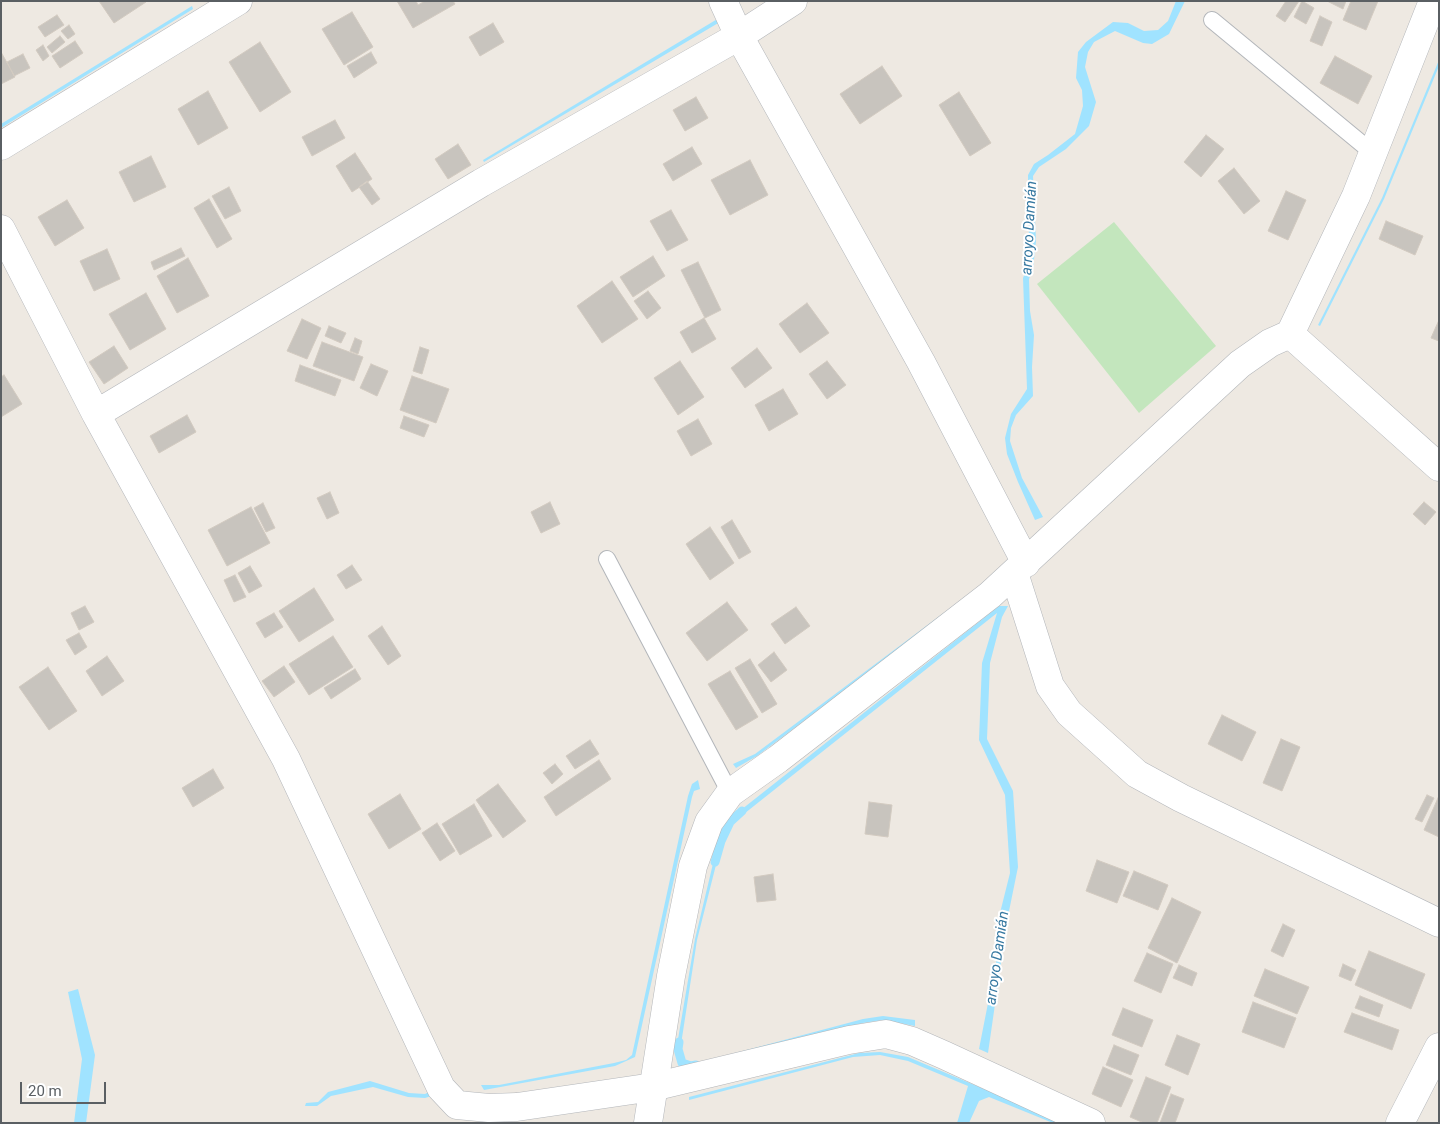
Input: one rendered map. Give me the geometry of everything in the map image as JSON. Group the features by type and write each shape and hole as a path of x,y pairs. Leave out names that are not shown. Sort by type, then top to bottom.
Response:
{"street":[{"path":"1,146 238,1"},
{"path":"723,1 739,36 921,362 1020,568 1050,686 1069,713 1137,774 1181,798 1439,923"},
{"path":"96,414 481,183 739,36 793,1"},
{"path":"648,1123 671,976 693,866 709,822 730,793 778,760 990,595 1240,364 1270,343 1290,334 1356,196 1433,1"},
{"path":"1,228 96,414 286,759 442,1088 457,1105 489,1108 517,1107 653,1087 848,1040 886,1034 912,1041 1091,1123"},
{"path":"1290,334 1439,467"},
{"path":"1400,1123 1439,1047"}],"lane":[{"path":"1212,20 1373,153"},
{"path":"607,559 730,793"}],"green space":[{"path":"1114,222 1216,346 1139,413 1037,284"}],"water":[{"name":"arroyo Damián","path":"1176,1 1185,1 1169,34 1152,44 1143,43 1115,31 1094,42 1088,52 1085,67 1096,102 1089,126 1066,149 1039,167 1033,176 1036,241 1033,269 1029,279 1030,311 1034,335 1033,396 1016,415 1011,428 1010,441 1022,478 1043,517 1035,520 1007,454 1005,438 1011,414 1027,389 1023,278 1027,268 1024,254 1029,244 1028,175 1034,164 1075,134 1083,106 1082,90 1076,78 1078,52 1086,42 1113,22 1128,23 1144,31 1158,30 1168,21"},
{"path":"192,6 193,9 1,128 1,124"},
{"path":"724,15 725,19 484,162 483,160"},
{"path":"1439,60 1439,66 1384,199 1320,326 1318,325 1382,198"},
{"path":"1004,563 1005,568 998,576 757,756 736,768 733,764 755,754 997,573"},
{"name":"arroyo Damián","path":"999,606 1008,606 1002,617 990,663 987,739 1013,791 1018,867 1007,921 988,1053 979,1049 1000,942 998,921 1010,873 1005,795 979,740 982,663 997,613 735,821 732,817"},
{"path":"698,780 700,789 694,791 692,797 635,1057 615,1066 484,1090 481,1085 499,1085 614,1063 626,1060 632,1055 688,796 692,784"},
{"path":"716,851 719,853 697,940 680,1051 676,1051 695,939"},
{"path":"78,989 95,1055 86,1123 74,1123 82,1059 68,992"},
{"path":"883,1016 915,1020 915,1026 883,1020 863,1023 695,1067 694,1064 863,1019"},
{"path":"880,1052 908,1057 1065,1123 1053,1123 989,1097 979,1101 969,1123 957,1123 968,1086 908,1061 880,1055 853,1057 689,1100 689,1097 859,1053"},
{"path":"370,1081 409,1093 425,1094 433,1090 435,1095 425,1098 408,1097 373,1087 331,1096 317,1106 305,1106 306,1103 318,1102 328,1092"}],"building":[{"path":"99,1 146,1 146,2 114,23"},
{"path":"397,1 416,1 418,5 425,1 453,1 455,4 413,28"},
{"path":"1286,1 1299,1 1285,22 1276,16"},
{"path":"1302,1 1314,8 1306,24 1294,17"},
{"path":"1327,1 1346,1 1343,9"},
{"path":"1351,1 1378,1 1366,30 1343,20"},
{"path":"352,12 373,47 344,65 322,29"},
{"path":"57,15 64,25 45,37 38,27"},
{"path":"1320,16 1332,22 1322,46 1310,41"},
{"path":"493,23 504,42 480,56 469,37"},
{"path":"69,25 75,34 68,39 61,31"},
{"path":"60,36 65,42 52,53 47,47"},
{"path":"75,41 83,53 60,68 52,56"},
{"path":"260,42 291,92 260,112 229,62"},
{"path":"43,45 49,56 43,61 36,50"},
{"path":"1,52 15,77 1,84"},
{"path":"371,52 377,63 354,78 347,66"},
{"path":"23,54 30,68 14,76 7,62"},
{"path":"1335,56 1372,76 1358,104 1320,83"},
{"path":"882,66 902,96 860,124 840,94"},
{"path":"208,91 228,128 198,145 178,109"},
{"path":"959,92 991,143 970,156 939,105"},
{"path":"696,97 708,118 685,131 673,110"},
{"path":"335,120 345,138 312,156 302,137"},
{"path":"1206,135 1224,149 1201,177 1184,162"},
{"path":"458,144 471,165 448,179 435,159"},
{"path":"692,147 702,164 673,181 663,164"},
{"path":"355,153 372,179 352,192 336,166"},
{"path":"151,156 166,187 134,202 119,172"},
{"path":"750,160 768,195 730,215 711,180"},
{"path":"1234,168 1260,201 1244,214 1218,181"},
{"path":"367,181 380,199 372,205 359,187"},
{"path":"229,187 241,211 225,219 212,196"},
{"path":"1286,191 1306,200 1288,240 1268,231"},
{"path":"209,199 232,239 217,248 194,208"},
{"path":"67,200 84,228 55,246 38,217"},
{"path":"671,210 688,240 667,251 650,221"},
{"path":"1386,221 1423,236 1415,255 1379,239"},
{"path":"181,248 185,256 154,270 151,262"},
{"path":"107,249 120,279 94,291 80,261"},
{"path":"653,256 665,276 633,297 620,277"},
{"path":"188,258 209,296 177,313 157,276"},
{"path":"698,262 721,310 705,318 681,270"},
{"path":"612,281 638,319 602,343 577,306"},
{"path":"648,291 661,308 647,319 634,301"},
{"path":"146,293 166,329 130,350 109,314"},
{"path":"807,303 829,333 800,353 779,324"},
{"path":"704,318 716,339 692,353 680,332"},
{"path":"302,319 321,328 307,359 287,351"},
{"path":"1439,320 1439,341 1431,338"},
{"path":"329,326 346,333 341,343 325,336"},
{"path":"355,338 362,341 358,354 350,351"},
{"path":"322,342 363,357 354,381 313,366"},
{"path":"114,346 128,368 104,384 89,362"},
{"path":"420,347 429,350 422,374 413,371"},
{"path":"757,348 772,368 745,388 731,368"},
{"path":"680,361 704,397 678,415 654,378"},
{"path":"827,361 846,385 827,399 809,374"},
{"path":"371,364 388,371 377,396 360,388"},
{"path":"300,365 341,380 335,396 295,381"},
{"path":"4,375 22,404 1,417 1,377"},
{"path":"412,376 449,389 436,423 400,410"},
{"path":"783,389 798,414 769,431 755,405"},
{"path":"187,415 196,432 159,453 150,436"},
{"path":"404,416 429,425 424,437 400,428"},
{"path":"698,419 712,444 691,456 677,431"},
{"path":"330,492 339,513 327,519 317,498"},
{"path":"550,502 560,524 541,533 531,512"},
{"path":"1424,502 1436,512 1425,525 1413,514"},
{"path":"263,503 275,528 266,532 254,508"},
{"path":"251,507 270,543 227,566 208,530"},
{"path":"732,520 751,552 739,559 721,527"},
{"path":"710,527 734,563 710,580 686,544"},
{"path":"352,565 362,580 346,589 337,575"},
{"path":"250,566 262,586 249,593 238,573"},
{"path":"235,575 246,597 234,602 224,580"},
{"path":"314,588 334,620 299,642 279,611"},
{"path":"727,602 748,630 707,661 686,633"},
{"path":"85,606 94,622 79,630 71,613"},
{"path":"796,607 810,626 785,644 771,624"},
{"path":"274,613 283,627 265,638 256,623"},
{"path":"382,626 401,656 388,665 368,636"},
{"path":"79,633 87,647 75,655 66,640"},
{"path":"333,636 353,667 309,695 289,664"},
{"path":"774,652 787,670 771,682 758,665"},
{"path":"107,656 124,681 102,696 86,671"},
{"path":"750,659 777,704 762,713 735,668"},
{"path":"284,666 295,682 274,697 262,681"},
{"path":"48,667 77,711 49,730 19,687"},
{"path":"355,669 361,679 331,699 324,688"},
{"path":"730,671 758,717 736,730 708,684"},
{"path":"1222,715 1256,732 1242,761 1208,744"},
{"path":"1281,739 1300,747 1282,791 1263,783"},
{"path":"590,740 599,754 575,769 566,756"},
{"path":"599,760 611,779 556,816 544,797"},
{"path":"555,764 563,774 552,784 543,773"},
{"path":"213,769 224,788 193,807 182,788"},
{"path":"498,784 526,821 503,838 476,800"},
{"path":"400,794 421,829 389,849 368,814"},
{"path":"1427,795 1434,798 1422,822 1415,819"},
{"path":"1439,799 1439,837 1424,830"},
{"path":"869,802 892,805 888,837 865,834"},
{"path":"474,804 492,836 460,855 442,824"},
{"path":"437,823 455,851 440,861 422,833"},
{"path":"1097,860 1129,872 1117,903 1086,891"},
{"path":"1134,871 1168,885 1158,910 1123,896"},
{"path":"773,874 776,900 757,902 754,877"},
{"path":"1172,898 1201,912 1177,963 1148,948"},
{"path":"1283,924 1295,930 1283,957 1271,951"},
{"path":"1369,951 1425,974 1411,1009 1355,985"},
{"path":"1147,953 1173,964 1161,993 1134,981"},
{"path":"1343,964 1356,970 1351,981 1339,976"},
{"path":"1179,965 1197,973 1192,986 1173,978"},
{"path":"1265,969 1309,987 1297,1014 1254,996"},
{"path":"1360,996 1383,1005 1379,1017 1355,1008"},
{"path":"1253,1002 1296,1018 1284,1048 1242,1032"},
{"path":"1123,1008 1153,1020 1142,1047 1112,1035"},
{"path":"1352,1013 1399,1030 1392,1050 1344,1032"},
{"path":"1177,1035 1200,1044 1188,1075 1165,1065"},
{"path":"1114,1045 1139,1055 1131,1075 1106,1065"},
{"path":"1103,1067 1133,1080 1121,1107 1092,1094"},
{"path":"1146,1077 1171,1087 1157,1123 1144,1123 1130,1117"},
{"path":"1171,1094 1184,1099 1175,1123 1160,1123"}],"waterway":[{"path":"715,862 721,841 730,822 742,811"},
{"path":"679,1042 678,1049 682,1063 691,1066 696,1065"}]}
